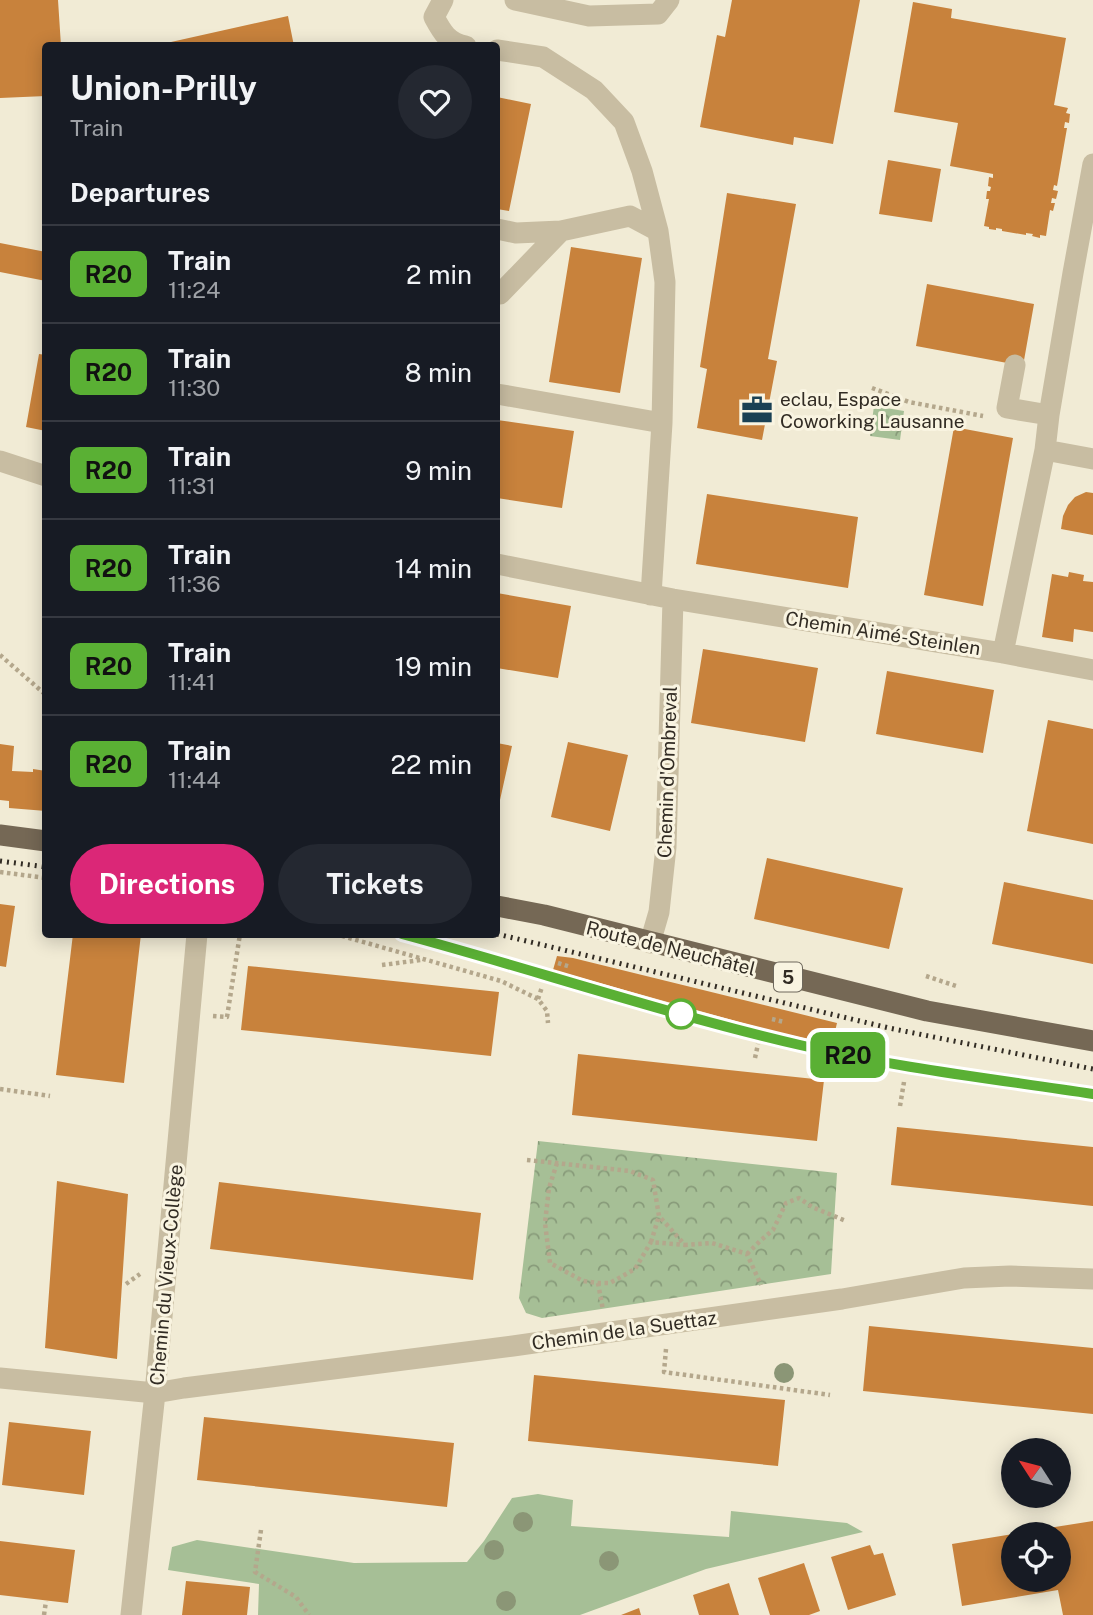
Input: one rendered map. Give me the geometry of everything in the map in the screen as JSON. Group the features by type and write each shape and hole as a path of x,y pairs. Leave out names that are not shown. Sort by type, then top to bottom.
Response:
{"main road":[{"path":"0,835 42,840"},
{"name":"Route de Neuchâtel","path":"500,907 544,915 927,1011 1093,1041"}],"street":[{"path":"443,0 434,17 443,33 453,42"},
{"path":"515,0 589,16 658,14 669,0"},
{"path":"500,50 543,57 594,90 624,122 642,171 658,231 666,282 662,423 651,595"},
{"path":"1003,653 1045,450 1093,164"},
{"path":"500,230 516,233 561,231 630,216 658,231"},
{"path":"500,294 561,231"},
{"path":"1015,365 1007,408 1049,415"},
{"path":"500,395 662,423"},
{"path":"1045,450 1093,458"},
{"path":"0,461 42,475"},
{"name":"Chemin Aimé-Steinlen","path":"500,565 651,595 1093,670"},
{"name":"Chemin d'Ombreval","path":"650,943 659,912 666,847 674,599"},
{"name":"Chemin du Vieux-Collège","path":"131,1615 155,1393 197,938"},
{"name":"Chemin de la Suettaz","path":"0,1378 155,1393 541,1342 842,1299 964,1278 1010,1276 1093,1279"}],"path":[{"path":"872,388 909,402 989,417"},
{"path":"0,655 42,692"},
{"path":"0,872 42,877"},
{"path":"207,1016 227,1017 239,938"},
{"path":"350,938 501,981 538,999 547,1011 548,1023"},
{"path":"382,965 426,959"},
{"path":"558,963 570,967"},
{"path":"926,976 956,986"},
{"path":"538,999 542,987"},
{"path":"772,1019 784,1022"},
{"path":"755,1058 758,1044"},
{"path":"900,1106 904,1082"},
{"path":"0,1089 50,1096"},
{"path":"527,1160 557,1163 630,1171 653,1180 659,1216 650,1242 635,1269 610,1283 598,1283 583,1281 550,1263 545,1223 549,1188 557,1163"},
{"path":"747,1254 773,1230 786,1203 799,1198 811,1207 846,1221"},
{"path":"659,1216 685,1245"},
{"path":"650,1242 685,1245 712,1243 747,1254 763,1289"},
{"path":"126,1283 147,1269"},
{"path":"598,1283 603,1311"},
{"path":"666,1349 664,1372 830,1395"},
{"path":"261,1530 255,1572 296,1597 309,1615"},
{"path":"44,1615 46,1601"}],"green space":[{"path":"874,406 904,411 900,440 870,436"},
{"path":"538,1141 837,1173 831,1274 542,1318 526,1313 519,1298"},
{"path":"538,1494 573,1500 571,1526 729,1537 731,1511 847,1523 863,1532 706,1569 580,1615 258,1615 259,1584 168,1570 172,1547 197,1540 354,1563 467,1562 512,1498"}],"building":[{"path":"0,0 58,0 61,42 42,42 42,96 0,98"},
{"path":"732,0 860,0 833,144 794,137 793,145 700,127 717,35 725,37"},
{"path":"913,2 952,9 951,18 1066,38 1054,105 1068,108 1066,113 1070,114 1069,123 1065,122 1064,128 1067,128 1057,186 1054,185 1053,190 1058,191 1056,199 1052,198 1051,203 1055,203 1053,211 1050,210 1046,236 1040,235 1040,238 1032,236 1033,234 989,229 984,226 989,199 986,199 987,191 990,191 991,187 988,186 989,177 993,178 993,174 950,166 958,123 894,112"},
{"path":"288,16 293,42 171,42"},
{"path":"500,98 531,104 509,211 500,210"},
{"path":"888,160 941,169 932,222 879,214"},
{"path":"727,193 796,204 768,359 777,361 762,440 697,428 707,369 700,367"},
{"path":"0,243 42,251 42,280 0,272"},
{"path":"571,247 642,258 620,393 549,382"},
{"path":"927,284 1034,304 1023,366 916,346"},
{"path":"39,354 42,354 42,430 26,427"},
{"path":"500,420 574,431 562,508 500,498"},
{"path":"954,427 1013,438 983,606 924,595"},
{"path":"1086,492 1093,493 1093,535 1061,529 1068,505 1075,497"},
{"path":"707,494 858,517 848,588 696,564"},
{"path":"1069,572 1084,575 1083,581 1093,582 1093,632 1074,629 1073,642 1042,637 1052,574 1068,577"},
{"path":"500,594 571,606 558,678 500,668"},
{"path":"703,649 818,668 805,742 691,723"},
{"path":"887,671 994,690 983,753 876,734"},
{"path":"1048,720 1093,729 1093,844 1027,831"},
{"path":"568,742 628,755 610,831 551,817"},
{"path":"0,744 14,746 12,771 42,770 42,811 9,808 9,801 0,800"},
{"path":"500,744 512,746 500,800"},
{"path":"767,858 903,888 889,949 754,919"},
{"path":"1004,882 1093,900 1093,964 992,944"},
{"path":"0,904 15,906 6,967 0,966"},
{"path":"73,938 141,938 124,1083 56,1075"},
{"path":"557,956 837,1023 832,1044 775,1032 553,970"},
{"path":"248,966 499,992 491,1056 241,1030"},
{"path":"578,1054 824,1080 817,1141 572,1115"},
{"path":"897,1127 1093,1147 1093,1206 891,1185"},
{"path":"57,1181 128,1194 117,1359 45,1348"},
{"path":"219,1182 481,1213 473,1280 210,1249"},
{"path":"869,1326 1093,1348 1093,1414 863,1391"},
{"path":"534,1375 785,1400 778,1466 528,1441"},
{"path":"204,1417 454,1443 447,1507 197,1480"},
{"path":"9,1422 91,1431 84,1495 2,1485"},
{"path":"1093,1521 1093,1615 1063,1615 1058,1592 1071,1592 1071,1524"},
{"path":"1001,1536 1001,1592 1046,1592 962,1606 952,1544"},
{"path":"0,1541 75,1550 68,1603 0,1595"},
{"path":"870,1545 874,1555 883,1553 896,1595 848,1610 831,1557"},
{"path":"804,1563 820,1611 809,1615 770,1615 758,1578"},
{"path":"186,1581 250,1587 247,1615 182,1615"},
{"path":"729,1583 739,1615 699,1615 693,1595"},
{"path":"639,1608 641,1615 621,1615"}],"railway":[{"path":"0,861 42,866"},
{"path":"500,935 889,1028 1093,1069"},
{"path":"416,938 700,1020 800,1045 909,1067 1093,1094"}],"train":[{"name":"R20","path":"416,938 662,1009 804,1046 920,1068 1093,1094"}],"place":[{"name":"eclau, Espace Coworking Lausanne","path":"757,410"}]}
